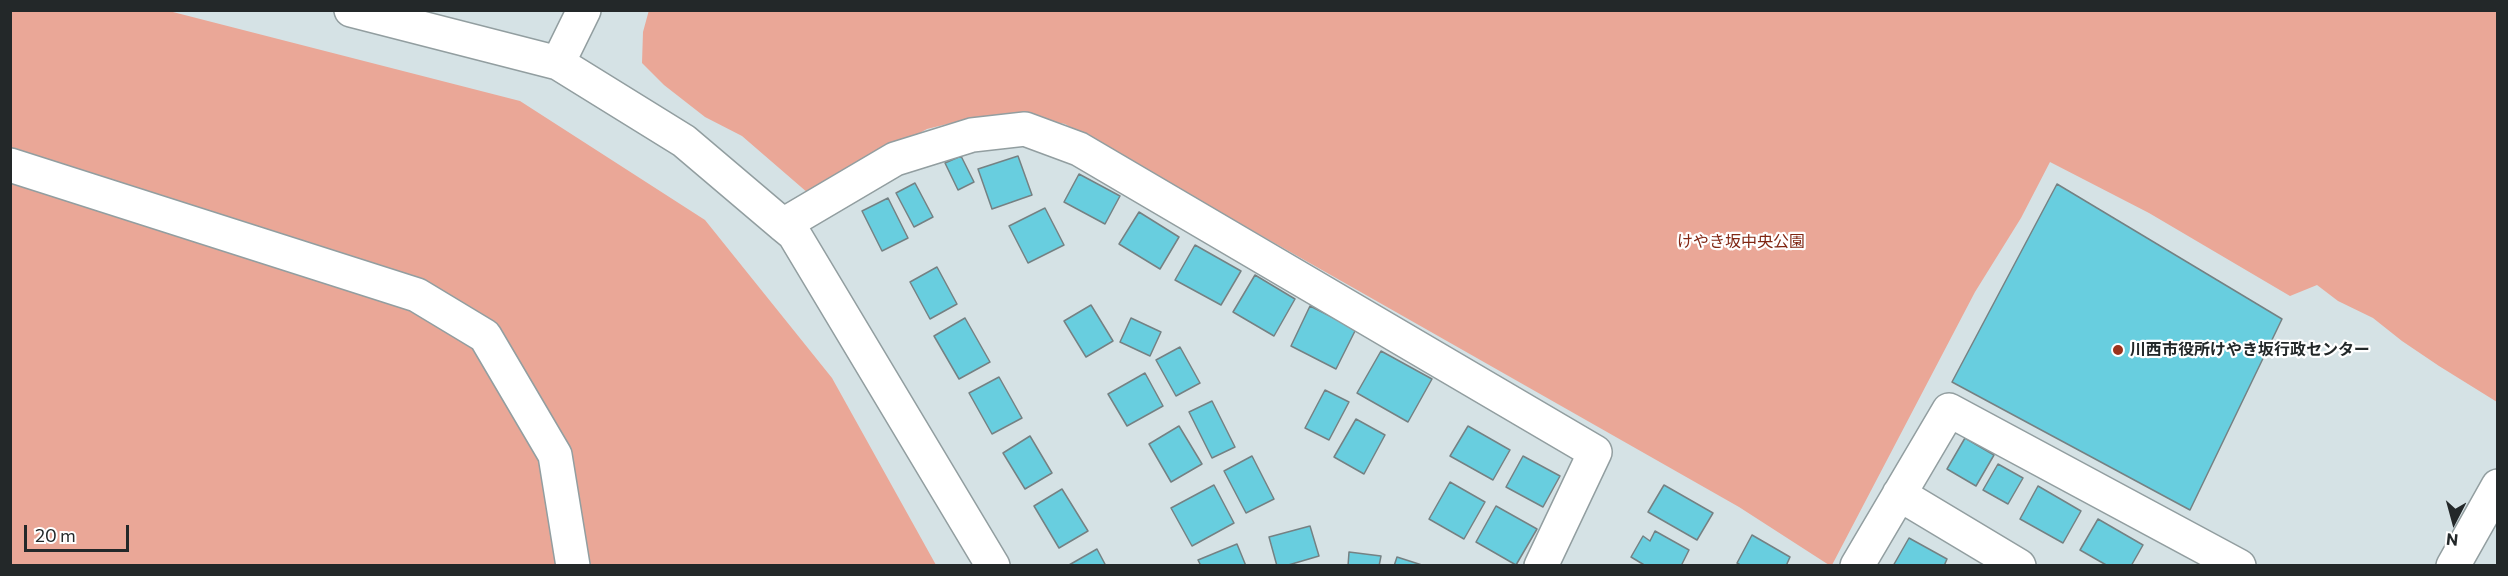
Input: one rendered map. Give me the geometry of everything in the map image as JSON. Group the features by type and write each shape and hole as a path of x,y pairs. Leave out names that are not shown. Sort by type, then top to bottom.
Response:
{"street":[{"path":"351,10 558,63 684,141 794,234 993,566"},
{"path":"558,63 584,10"},
{"path":"783,225 895,159 972,135 1025,129 1079,149 1595,452 1541,566"},
{"path":"10,165 417,295 485,336 555,455 573,566"},
{"path":"1857,566 1949,410 2239,566"},
{"path":"2453,566 2498,486"},
{"path":"1899,494 2019,566"}],"green space":[{"name":"けやき坂中央公園","path":"649,10 2497,11 2497,402 2402,341 2373,318 2338,301 2317,285 2290,296 2149,213 2050,162 2021,218 1975,292 1832,565 1829,565 1739,507 1065,124 1030,117 972,118 927,129 808,193 742,136 705,117 664,85 642,63 643,32"},
{"path":"10,11 169,11 520,101 705,220 832,378 936,565 11,565"}],"building":[{"path":"961,156 974,182 958,190 945,163"},
{"path":"1018,156 1032,195 992,209 978,169"},
{"path":"1079,174 1120,196 1105,224 1064,202"},
{"path":"915,183 933,217 914,227 896,193"},
{"name":"川西市役所けやき坂行政センター","path":"2057,184 2282,319 2190,510 1952,382"},
{"path":"888,198 908,238 882,251 862,211"},
{"path":"1045,208 1064,245 1028,263 1009,226"},
{"path":"1139,212 1179,237 1160,269 1119,244"},
{"path":"1195,245 1241,271 1221,305 1175,280"},
{"path":"937,267 957,304 930,319 910,282"},
{"path":"1255,275 1295,299 1274,336 1233,312"},
{"path":"1091,305 1113,341 1086,357 1064,321"},
{"path":"1310,306 1356,329 1336,369 1291,346"},
{"path":"965,318 990,362 959,379 934,336"},
{"path":"1131,318 1161,332 1150,356 1120,342"},
{"path":"1180,347 1200,383 1176,396 1156,360"},
{"path":"1381,351 1432,379 1408,422 1357,393"},
{"path":"1145,373 1163,406 1127,426 1108,394"},
{"path":"999,377 1022,418 992,434 969,393"},
{"path":"1325,390 1349,402 1329,440 1305,428"},
{"path":"1212,401 1235,447 1212,458 1189,412"},
{"path":"1356,419 1385,435 1364,474 1334,457"},
{"path":"1179,426 1202,464 1171,482 1149,444"},
{"path":"1468,426 1510,450 1493,480 1450,456"},
{"path":"1030,436 1052,473 1025,489 1003,453"},
{"path":"1965,438 1994,455 1976,486 1947,469"},
{"path":"1252,456 1274,499 1246,513 1224,471"},
{"path":"1523,456 1560,476 1543,507 1506,487"},
{"path":"1998,464 2023,478 2008,504 1983,490"},
{"path":"1450,482 1485,502 1464,539 1429,519"},
{"path":"1214,485 1234,523 1192,546 1171,508"},
{"path":"1664,485 1713,513 1697,540 1648,512"},
{"path":"2038,486 2081,511 2063,543 2020,519"},
{"path":"1062,489 1088,531 1059,548 1034,506"},
{"path":"1496,506 1537,529 1516,565 1476,542"},
{"path":"2098,519 2143,545 2131,566 2108,566 2080,550"},
{"path":"1310,526 1319,556 1285,566 1277,566 1269,537"},
{"path":"1655,531 1689,550 1681,566 1646,566 1631,557 1643,536 1650,541"},
{"path":"1752,535 1790,557 1786,566 1742,566 1737,563"},
{"path":"1909,538 1947,559 1944,566 1893,566"},
{"path":"1237,544 1246,566 1201,566 1198,560"},
{"path":"1097,549 1106,566 1069,566 1069,565"},
{"path":"1349,552 1381,556 1379,566 1348,566"},
{"path":"1397,557 1425,566 1394,566"}],"place":[{"name":"川西市役所けやき坂行政センター","path":"2118,350"}]}
